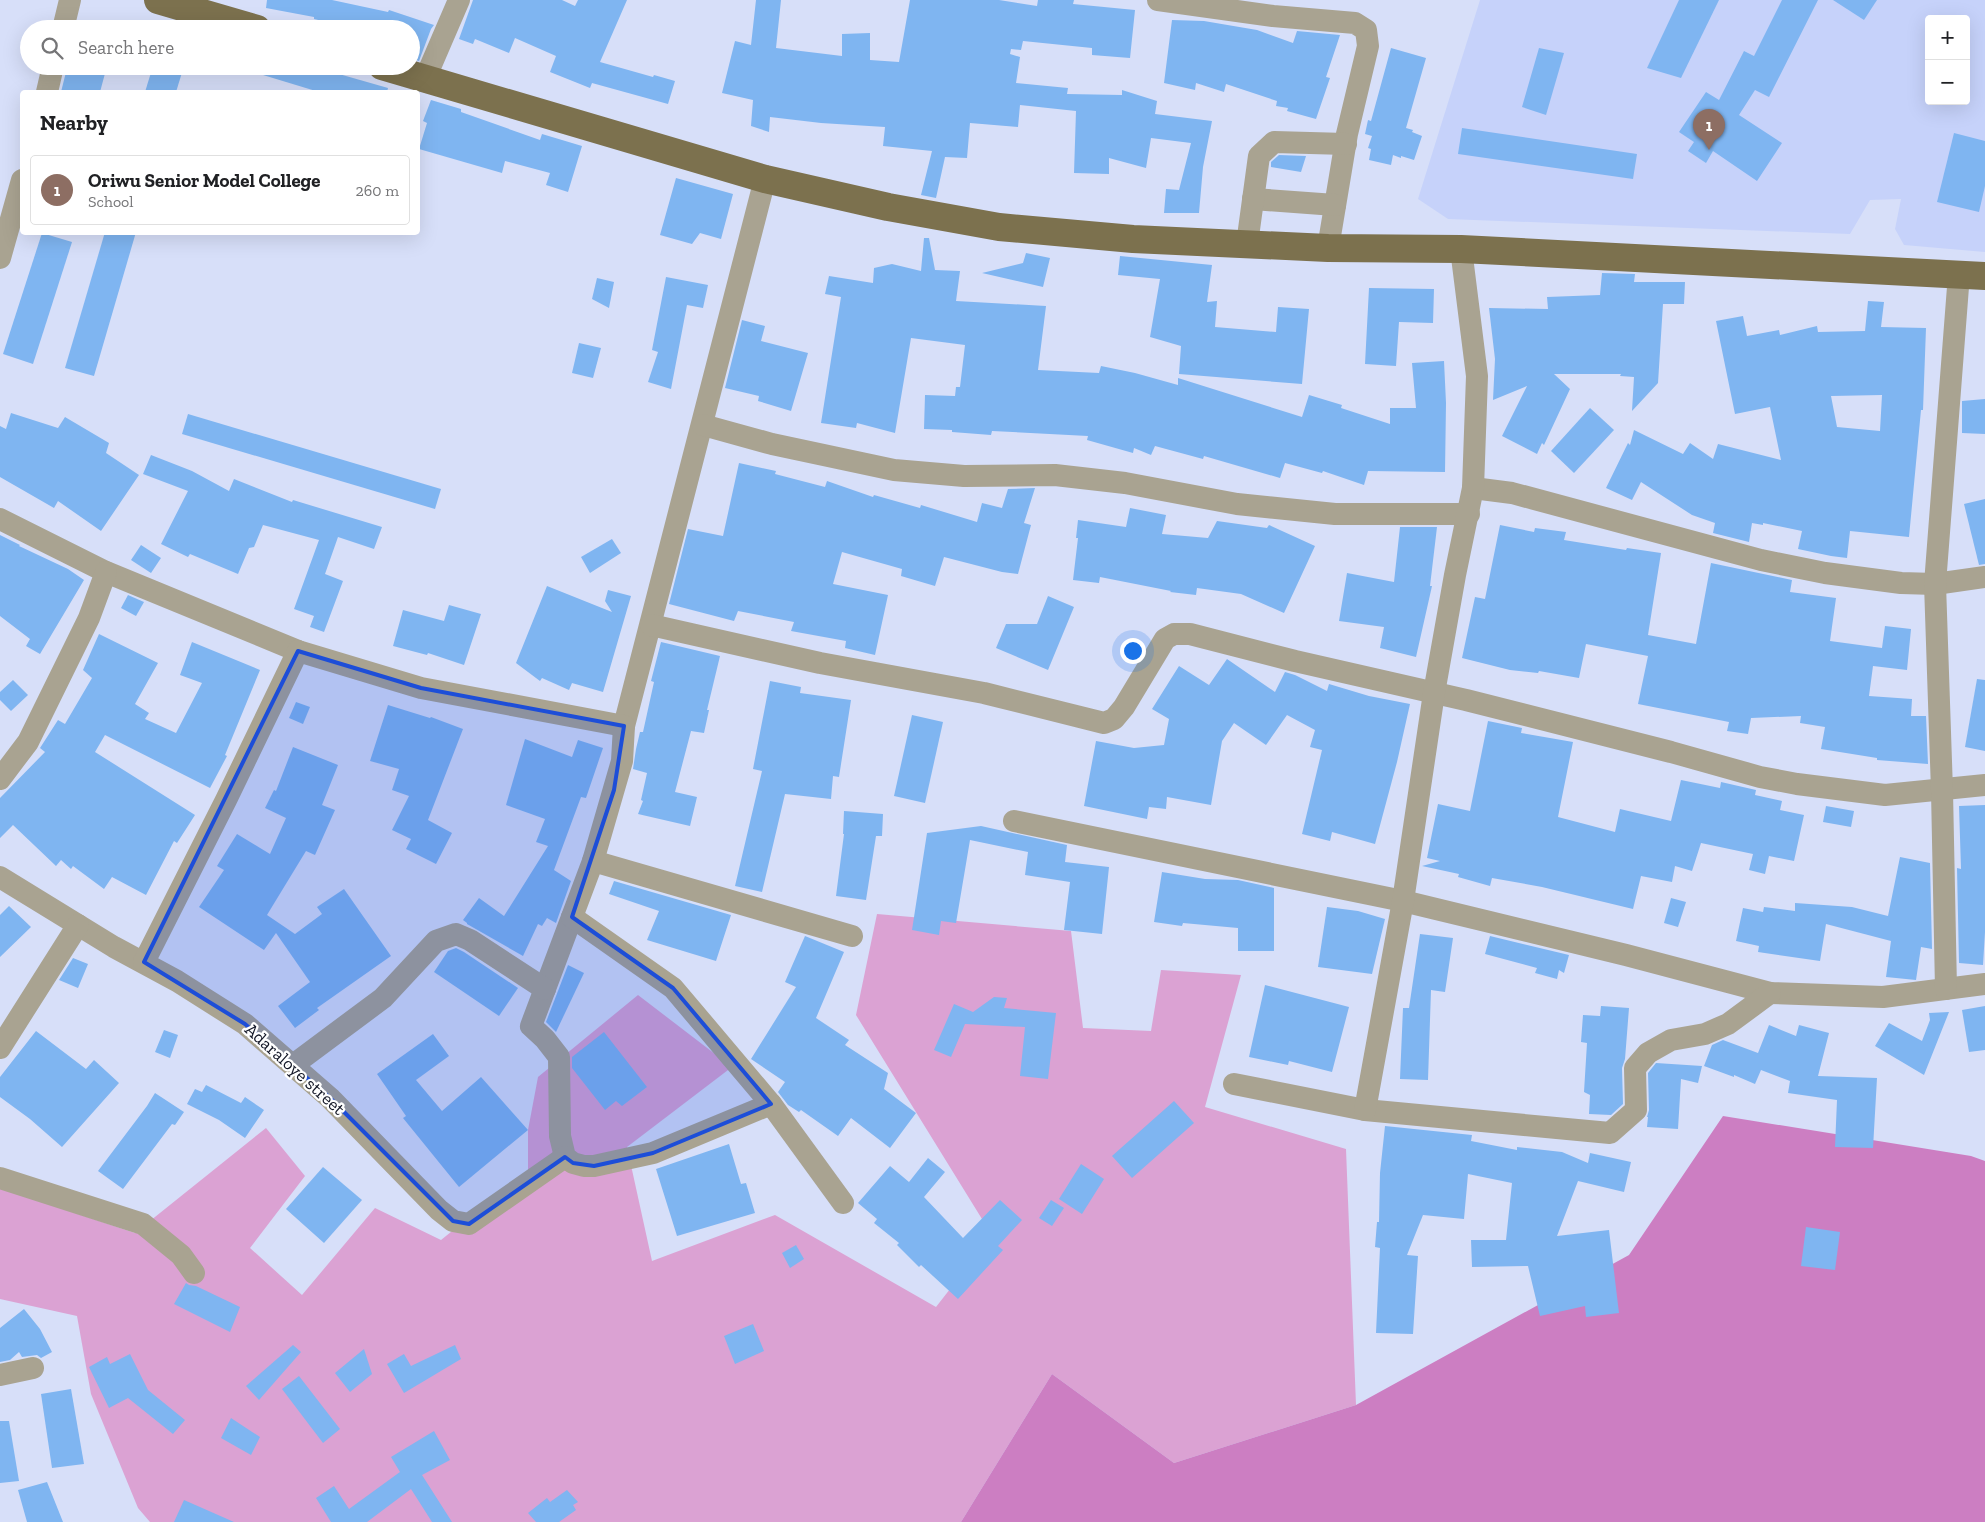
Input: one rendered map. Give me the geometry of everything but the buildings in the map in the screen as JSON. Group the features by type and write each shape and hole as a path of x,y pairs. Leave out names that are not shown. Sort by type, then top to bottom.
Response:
{"main road":[{"path":"158,0 226,20"},
{"path":"412,75 765,179 888,207 999,227 1133,239 1328,248 1461,249 1972,275"}],"street":[{"path":"65,20 70,0"},
{"path":"425,79 459,0"},
{"path":"1158,0 1273,16 1355,23 1366,30 1368,46 1346,144 1328,248"},
{"path":"47,90 51,75"},
{"path":"1247,244 1259,156 1274,142 1346,144"},
{"path":"765,179 624,726 622,761 593,861 530,1026 560,1057 560,1136 565,1157 573,1163 589,1166 653,1153 771,1104"},
{"path":"0,258 20,187"},
{"path":"1253,198 1335,205"},
{"path":"1365,1110 1403,901 1434,693 1455,574 1473,488 1477,376 1461,249"},
{"path":"1946,989 1936,584 1972,275"},
{"path":"703,425 772,444 894,470 964,476 1064,476 1125,483 1237,504 1335,514 1469,514"},
{"path":"1473,488 1512,493 1779,564 1825,573 1901,583 1936,584 1985,577"},
{"path":"0,519 106,572 298,652 421,688 624,726"},
{"path":"0,780 28,742 89,618 106,572"},
{"path":"651,625 820,663 984,693 1104,723 1114,720 1124,707 1165,639 1174,634 1190,634 1787,782 1885,795 1985,786"},
{"path":"144,962 298,652"},
{"path":"1014,821 1403,901 1626,954 1770,992 1883,996 1985,984"},
{"path":"593,861 852,936"},
{"name":"Adaraloye street","path":"0,877 114,947 208,999 245,1024 330,1098 439,1210 453,1221 469,1224 565,1157"},
{"path":"572,916 673,988 771,1104 843,1204"},
{"path":"0,1048 78,924"},
{"path":"293,1066 383,998 436,941 456,934 496,955 545,989"},
{"path":"1234,1084 1365,1110 1610,1133 1636,1110 1635,1068 1648,1053 1671,1040 1705,1034 1728,1024 1770,992"},
{"path":"0,1178 143,1224 181,1255 194,1273"},
{"path":"0,1375 33,1368"}],"highlighted area":[{"path":"298,651 421,688 624,726 614,790 572,917 673,988 771,1104 653,1153 594,1166 573,1163 565,1157 469,1224 453,1221 330,1098 245,1024 144,962"}],"shaded area":[{"path":"1480,0 1985,0 1985,252 1904,245 1895,229 1901,199 1870,200 1850,234 1448,219 1418,199"},
{"path":"877,914 1071,931 1083,1028 1151,1031 1161,970 1241,975 1205,1107 1346,1149 1356,1405 1174,1463 1052,1374 961,1522 150,1522 138,1508 91,1394 77,1316 0,1299 0,1188 135,1233 266,1128 305,1176 250,1248 302,1295 375,1208 441,1240 528,1170 528,1130 538,1077 638,995 732,1067 627,1147 652,1261 775,1215 936,1307 993,1234 856,1015"},
{"path":"1723,1116 1971,1156 1985,1161 1985,1522 961,1522 1052,1374 1174,1463 1356,1405 1629,1255"}],"place":[{"name":"Oriwu Senior Model College","path":"1709,150"}]}
